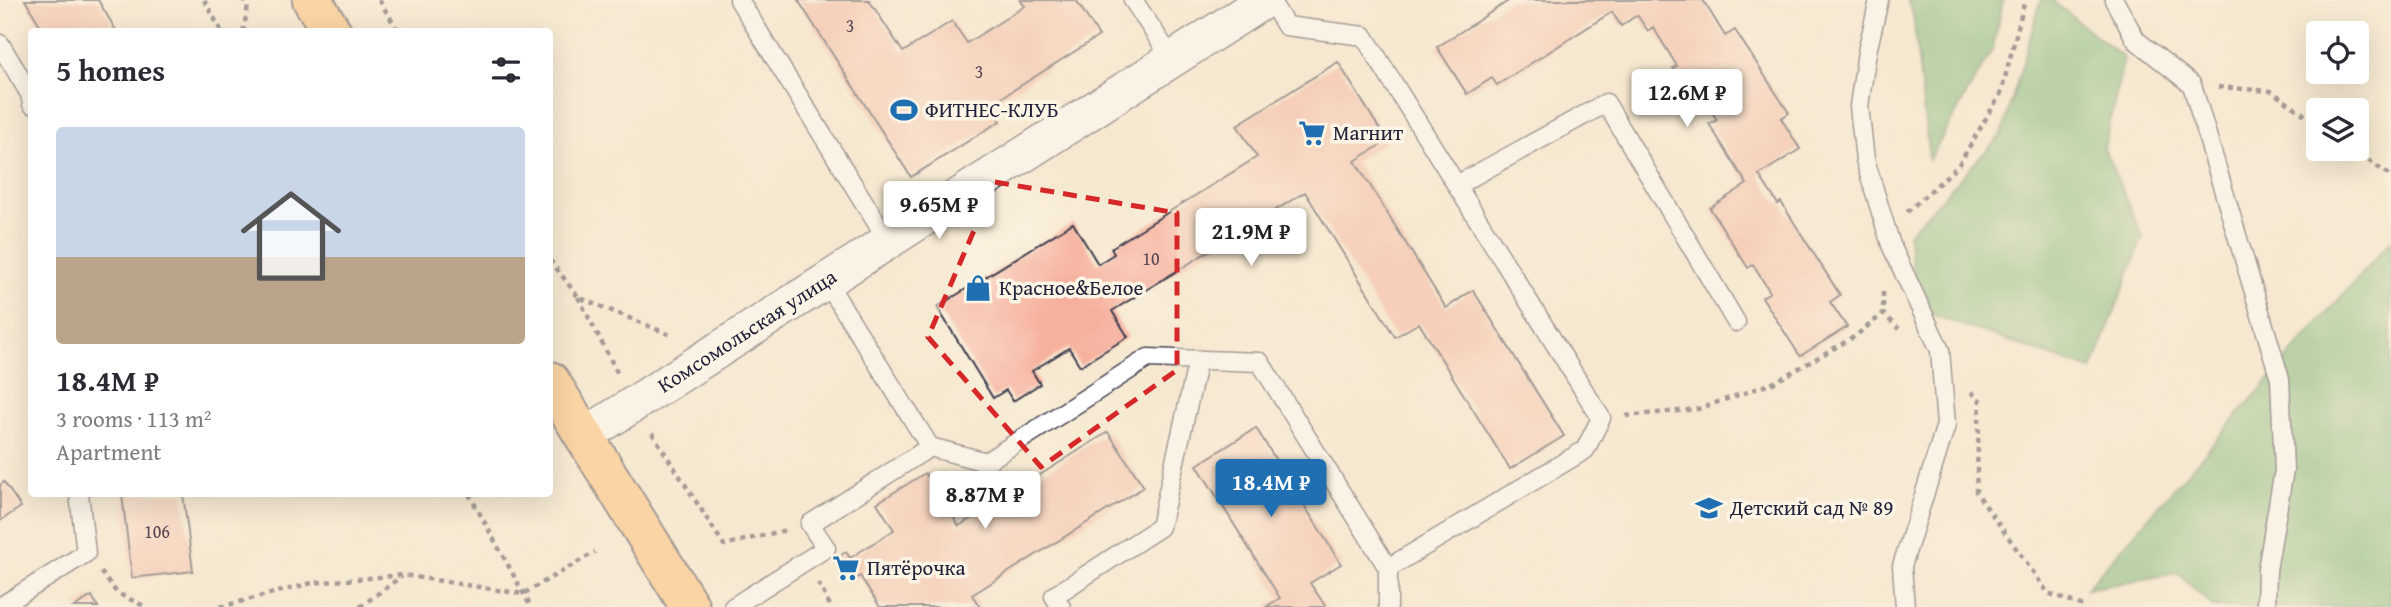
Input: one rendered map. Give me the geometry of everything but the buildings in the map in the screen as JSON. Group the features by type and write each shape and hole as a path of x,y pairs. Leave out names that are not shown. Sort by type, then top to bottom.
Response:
{"main road":[{"path":"312,0 330,28"},
{"path":"553,386 690,607"}],"street":[{"name":"Комсомольская улица","path":"584,436 1267,0"}],"lane":[{"path":"739,0 888,241"},
{"path":"1133,0 1172,60"},
{"path":"1267,0 1286,26 1364,36 1601,418 1585,450 1388,568"},
{"path":"1879,0 1867,52 1859,106 1865,160 1891,245 1940,350 1946,425 1902,566 1905,607"},
{"path":"2114,0 2136,40 2192,85 2280,379 2284,470 2267,570 2266,607"},
{"path":"0,44 28,91"},
{"path":"1457,186 1606,103 1736,322"},
{"path":"826,281 930,447 986,462 1148,358 1260,362 1388,568 1388,607"},
{"path":"1060,607 1054,596 1160,527 1198,360"},
{"path":"733,607 825,548 810,524 930,447"},
{"path":"0,607 86,553 79,497"}],"path":[{"path":"204,0 220,28"},
{"path":"244,0 248,6 244,28"},
{"path":"379,0 396,28"},
{"path":"1601,418 1698,410 1773,383 1854,337 1882,314 1883,264 1903,216 1958,166 2001,93 2025,0"},
{"path":"2192,85 2271,91 2306,116"},
{"path":"2369,161 2391,176"},
{"path":"553,264 578,298 634,404 724,545 810,524"},
{"path":"578,298 714,352"},
{"path":"1882,314 1980,400 1976,492 2048,593 2086,607"},
{"path":"471,497 531,607"},
{"path":"219,607 312,583 403,575 523,594 595,552"},
{"path":"86,553 117,593 146,607"},
{"path":"360,607 403,575"}],"highlighted area":[{"path":"995,182 1177,213 1177,370 1041,467 928,337"}],"green space":[{"path":"1907,0 2003,0 1993,48 1929,160 1913,14"},
{"path":"2041,0 2051,0 2124,58 2104,149 2143,237 2092,370 1919,310 1908,234 2002,134"},
{"path":"2391,240 2391,607 2213,607 2178,573 2086,589"}],"place":[{"name":"ФИТНЕС-КЛУБ","path":"904,110"},
{"name":"Магнит","path":"1312,133"},
{"name":"Красное&Белое","path":"978,288"},
{"name":"Детский сад № 89","path":"1709,508"},
{"name":"Пятёрочка","path":"846,568"}]}
